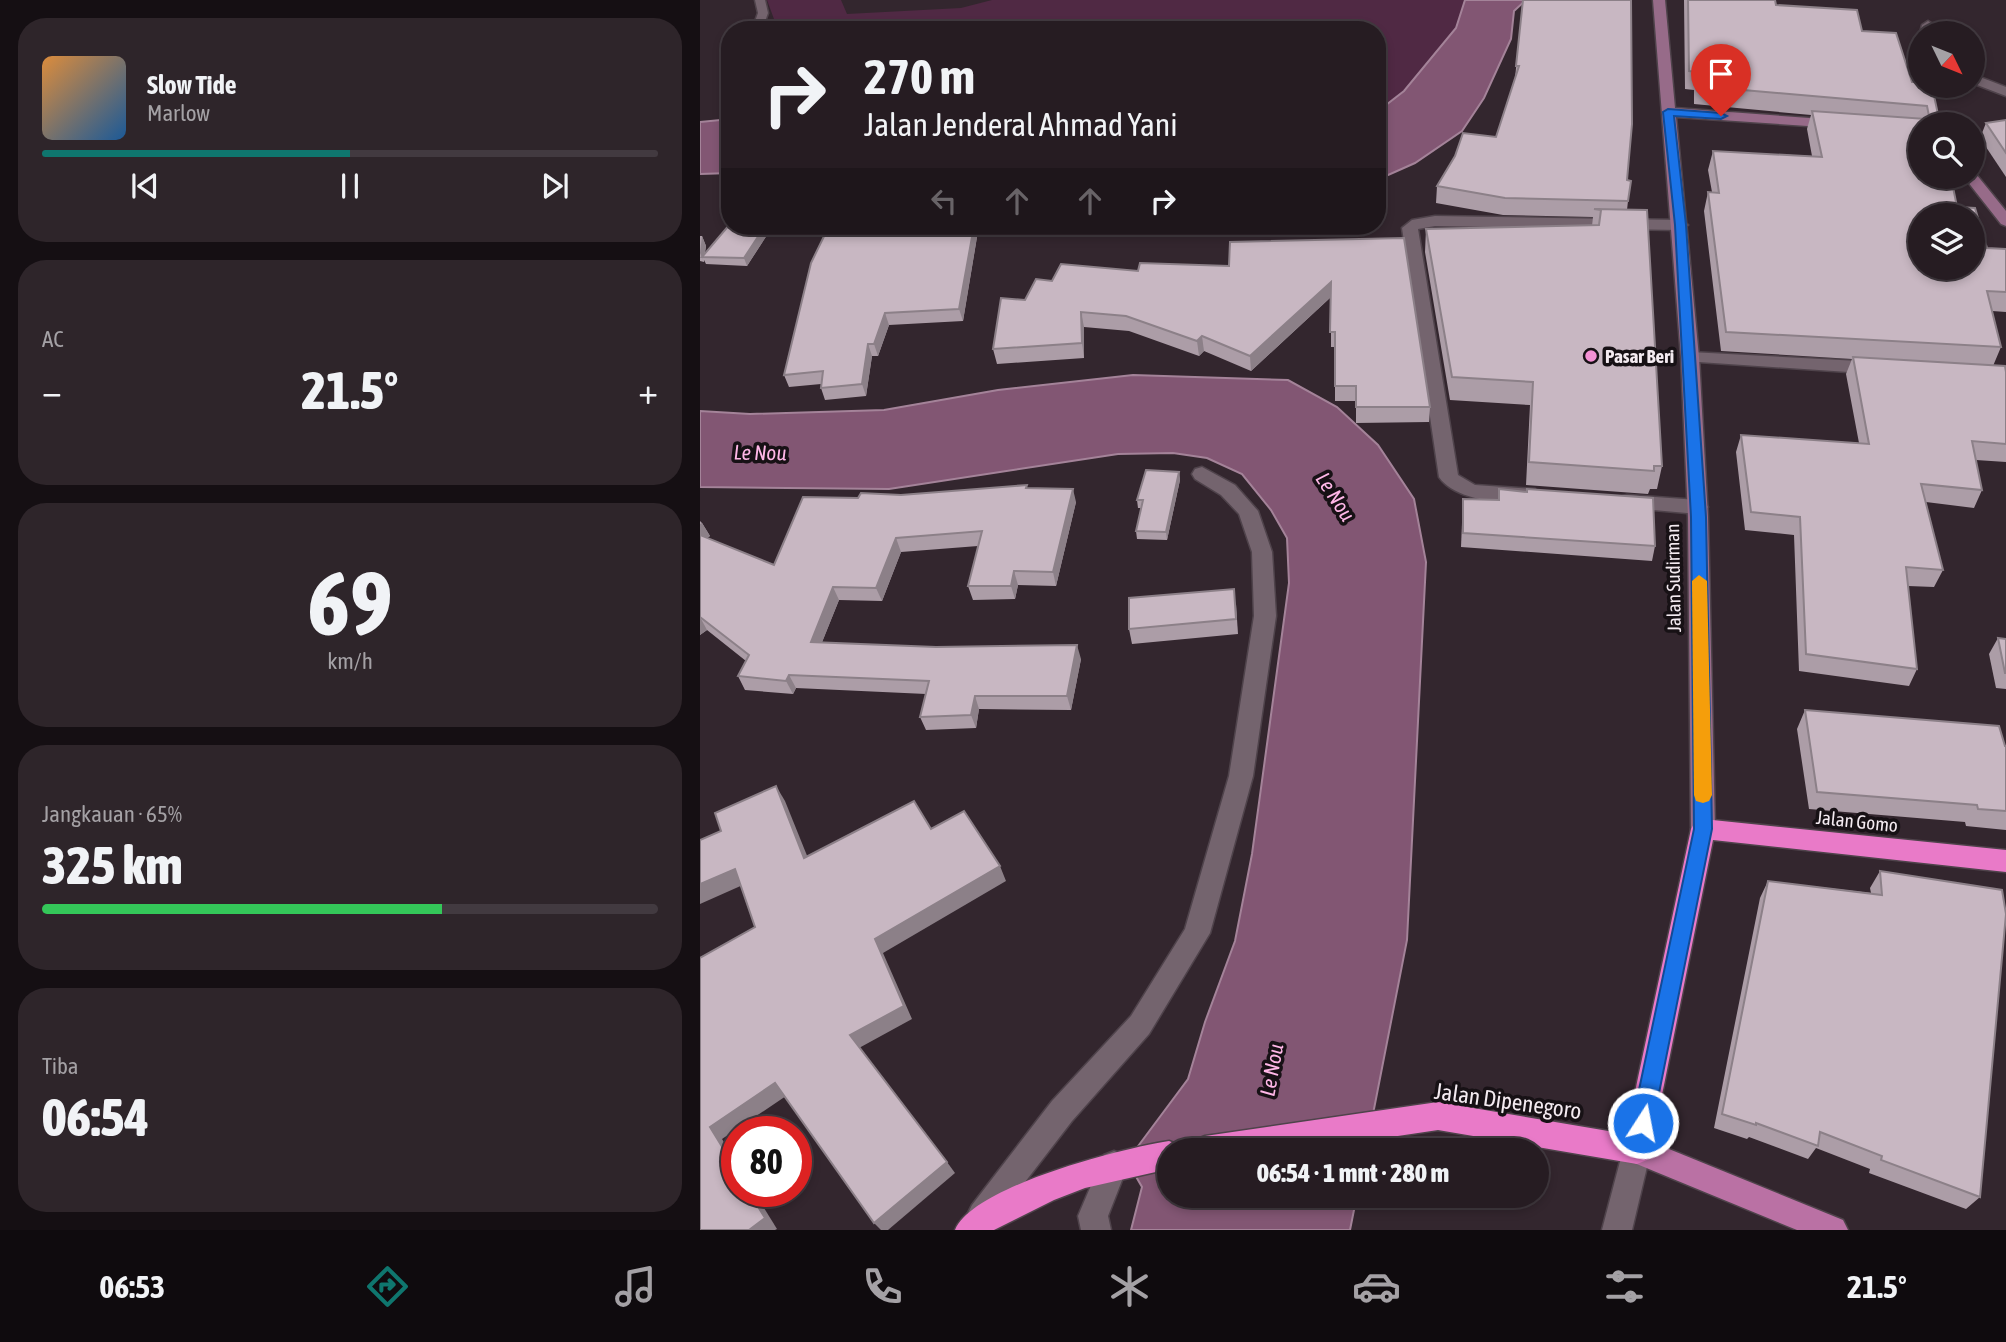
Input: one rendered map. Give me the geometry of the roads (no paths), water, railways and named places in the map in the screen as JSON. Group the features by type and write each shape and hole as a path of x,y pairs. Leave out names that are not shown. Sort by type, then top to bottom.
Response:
{"highway":[{"name":"Jalan Gomo","path":"1703,829 2006,861"},
{"name":"Jalan Sudirman","path":"1637,1150 1703,829"},
{"name":"Jalan Dipenegoro","path":"1287,1138 1438,1116 1637,1150"},
{"path":"972,1228 1033,1193 1072,1177 1120,1163 1157,1157"}],"main road":[{"path":"1637,1150 1833,1230"}],"street":[{"name":"Jalan Sudirman","path":"1659,0 1681,225 1698,507 1703,829"},
{"path":"1985,83 2006,92"},
{"path":"1668,112 1854,125"},
{"path":"1981,189 2006,221"},
{"path":"1549,496 1468,490 1456,485 1449,477 1410,228 1417,223 1435,221 1681,225"},
{"path":"1690,357 1896,369"},
{"path":"972,1228 1062,1111 1140,1025 1197,933 1241,776 1265,617 1262,552 1248,511 1228,490 1202,474"},
{"path":"1603,500 1698,507"},
{"path":"1617,1230 1637,1150"},
{"path":"1096,1230 1093,1216 1120,1163"}],"lane":[{"path":"760,0 763,13 760,21"}],"water":[{"path":"1465,0 1526,0 1514,11 1511,39 1484,98 1462,131 1415,163 1386,176 1386,105 1404,91 1456,28"},
{"path":"721,120 721,173 700,174 700,122"},
{"name":"Le Nou","path":"1133,375 1288,380 1337,407 1378,445 1414,499 1426,562 1407,940 1368,1138 1157,1138 1157,1208 1354,1208 1350,1230 1131,1230 1142,1187 1127,1161 1188,1079 1205,1022 1235,941 1252,854 1289,583 1287,538 1271,510 1242,474 1207,458 1173,453 1118,454 889,489 700,487 700,411 750,414 884,410 998,390"}],"place":[{"name":"Pasar Beri","path":"1591,356"}]}
